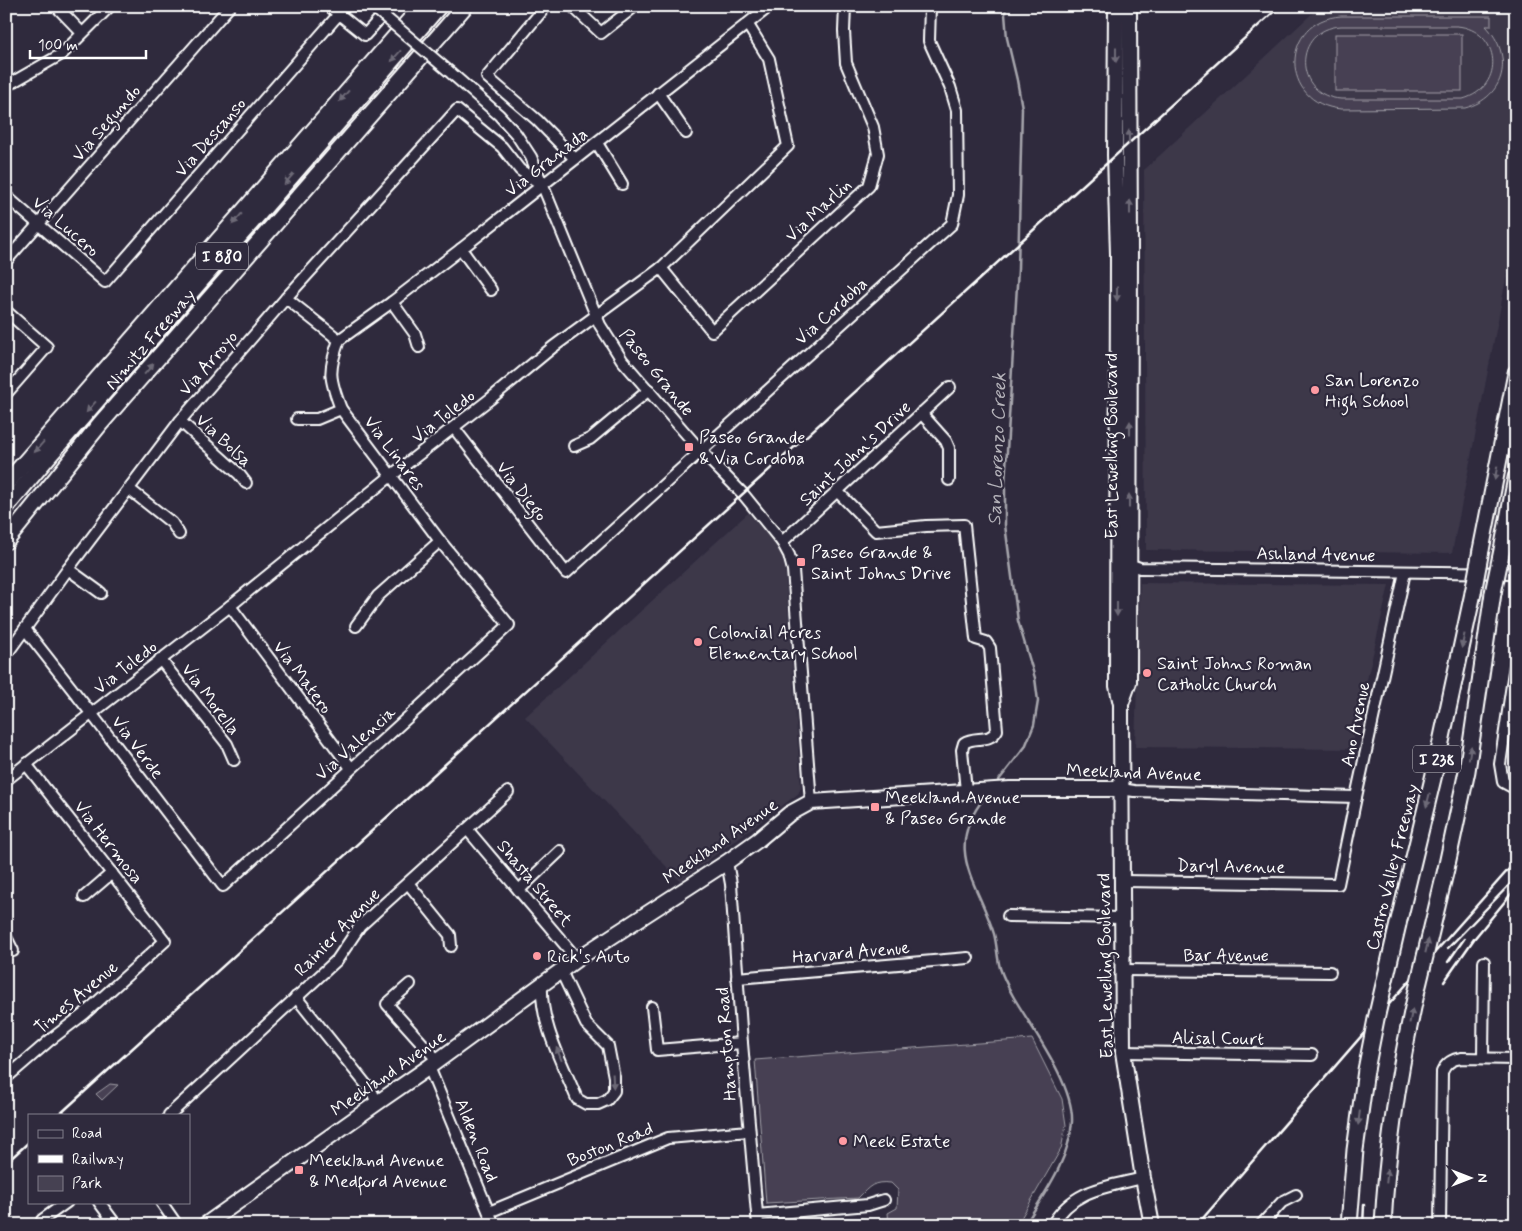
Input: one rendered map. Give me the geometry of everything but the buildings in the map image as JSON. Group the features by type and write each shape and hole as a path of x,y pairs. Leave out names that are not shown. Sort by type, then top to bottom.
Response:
{"highway":[{"name":"Nimitz Freeway","path":"6,484 422,6"},
{"name":"I 880","path":"6,507 439,6"},
{"name":"Nimitz Freeway","path":"6,542 100,424 465,6"},
{"name":"Castro Valley Freeway","path":"1349,1225 1355,1150 1366,1070 1376,1018 1437,762 1473,593 1516,373"},
{"name":"I 238","path":"1383,1225 1393,1116 1404,1051 1467,771 1493,593 1516,478"}],"main road":[{"path":"1116,6 1115,155 1123,188"},
{"path":"1123,188 1129,6"},
{"name":"East Lewelling Boulevard","path":"1123,188 1123,562 1117,686 1121,704 1123,1052 1152,1225"},
{"name":"Meekland Avenue","path":"213,1222 577,959 726,862 758,840 789,814 811,802 1010,789 1121,789"}],"street":[{"path":"56,6 82,33"},
{"path":"6,86 62,54 110,6"},
{"name":"Via Segundo","path":"6,261 230,6"},
{"path":"330,6 365,35 391,6"},
{"name":"Paseo Grande","path":"372,6 499,115 516,134 531,157 600,325 622,360 701,451 743,494 782,542 789,555 792,570 811,802"},
{"path":"546,6 487,77 537,120 575,159"},
{"path":"572,6 601,33 635,6"},
{"name":"Via Granada","path":"339,340 392,302 770,6"},
{"name":"Via Marlin","path":"661,268 712,331 869,186 878,154 873,127 846,63 845,6"},
{"name":"Via Cordoba","path":"566,573 952,224 958,195 957,110 950,87 929,41 930,6"},
{"name":"Via Descanso","path":"105,282 339,14"},
{"name":"Via Toledo","path":"6,780 230,606 553,347 661,268 788,146 769,60 748,25"},
{"path":"658,93 686,133"},
{"name":"Via Arroyo","path":"6,656 68,569 180,421 286,298 456,110 502,147 520,170 542,185"},
{"path":"597,143 622,184"},
{"name":"Via Lucero","path":"6,196 105,282"},
{"path":"460,249 491,290"},
{"path":"286,298 339,340"},
{"path":"392,302 415,334 419,346"},
{"path":"6,311 47,347 6,394"},
{"name":"Via Linares","path":"339,340 331,363 331,371 332,386 341,409 440,541 509,625"},
{"name":"Saint John's Drive","path":"782,542 950,387"},
{"path":"574,446 590,439 649,390"},
{"path":"297,419 317,419 341,409"},
{"path":"921,413 946,441 949,448 948,480"},
{"name":"Via Bolsa","path":"180,421 240,474 246,483"},
{"name":"Via Diego","path":"454,428 566,573"},
{"path":"129,489 172,522 180,534"},
{"path":"837,491 876,531 926,526 964,526 976,639 986,642 990,648 997,730 994,736 989,739 968,740 964,743 962,750 971,791"},
{"path":"356,626 378,596 440,541"},
{"name":"Ashland Avenue","path":"1123,562 1140,568 1516,573"},
{"path":"68,569 101,593"},
{"name":"Ano Avenue","path":"1338,884 1404,572"},
{"name":"Via Matero","path":"230,606 351,768"},
{"name":"Via Valencia","path":"223,886 509,625"},
{"name":"Via Verde","path":"25,630 223,886"},
{"path":"1516,658 1500,764 1503,782 1516,789"},
{"name":"Via Morella","path":"160,659 227,744 234,760"},
{"name":"Via Hermosa","path":"26,764 165,940"},
{"name":"Meekland Avenue","path":"1121,789 1134,791 1356,797"},
{"name":"Rainier Avenue","path":"169,1114 337,960 360,926 508,792"},
{"name":"Shasta Street","path":"467,829 577,959"},
{"path":"519,890 560,851"},
{"name":"Hampton Road","path":"726,862 731,884 757,1220"},
{"path":"84,897 112,873"},
{"name":"Daryl Avenue","path":"1123,881 1338,884"},
{"path":"408,883 450,935 451,946"},
{"path":"1008,916 1122,918"},
{"path":"6,937 14,951"},
{"name":"Times Avenue","path":"8,1074 84,1014 165,940"},
{"name":"Harvard Avenue","path":"738,978 968,958"},
{"path":"1483,1058 1484,962"},
{"name":"Bar Avenue","path":"1123,970 1330,972"},
{"path":"542,985 541,998 545,1020 577,1099 586,1104 598,1104 607,1100 614,1091 614,1077 608,1046 586,1024 561,971"},
{"name":"Alden Road","path":"410,984 388,1004 433,1064 494,1225"},
{"path":"296,997 372,1092 376,1103"},
{"path":"652,1007 657,1050 742,1043"},
{"name":"Alisal Court","path":"1123,1052 1312,1056"},
{"path":"1440,1225 1442,1072 1449,1062 1454,1059 1516,1059"},
{"name":"Boston Road","path":"489,1212 668,1138 749,1131"},
{"path":"1052,1225 1059,1213 1077,1197 1143,1178"},
{"path":"1261,1225 1282,1202 1296,1194"},
{"path":"757,1220 884,1200"},
{"path":"42,1220 64,1204"},
{"path":"100,1204 116,1225"},
{"path":"162,1204 177,1225"}],"shaded area":[{"name":"San Lorenzo High School","path":"1320,6 1516,6 1516,229 1452,553 1146,550 1144,170"},
{"name":"Colonial Acres Elementary School","path":"748,513 776,544 785,568 801,788 798,794 680,881 525,717"},
{"path":"1140,583 1389,585 1351,749 1135,747"}],"green space":[{"path":"1341,16 1491,16 1491,26 1486,26 1495,38 1500,50 1501,74 1497,85 1490,95 1479,103 1465,108 1341,109 1321,104 1306,93 1298,78 1295,62 1298,46 1307,32 1321,21","holes":["1341,26 1457,26 1472,30 1483,37 1490,48 1493,59 1492,72 1486,83 1477,93 1463,99 1341,99 1325,95 1314,87 1307,75 1305,62 1307,50 1314,38 1325,30"]},
{"path":"1335,34 1462,34 1462,91 1335,91"},
{"path":"1032,1039 1062,1099 1066,1125 1061,1149 1017,1225 889,1225 888,1213 897,1208 898,1190 891,1183 872,1185 858,1198 766,1203 755,1060"},
{"path":"110,1084 118,1085 102,1100 96,1094"}],"waterway":[{"name":"San Lorenzo Creek","path":"995,785 1025,747 1034,725 1038,701 1035,678 1018,621 1005,525 1005,484 1018,269 1022,108 1007,38 1006,6"},
{"name":"San Lorenzo Creek","path":"985,797 972,816 966,833 965,850 967,866 994,934 999,964 1003,975 1013,996 1041,1040 1059,1074 1071,1107 1072,1122 1070,1136 1061,1163 1025,1225"}],"railway":[{"path":"60,1114 1280,6"},
{"path":"1197,1225 1516,861"},
{"path":"1448,948 1516,878"},
{"path":"1444,982 1474,939 1516,888"},
{"path":"1448,962 1464,939"},
{"path":"6,1163 28,1143"},
{"path":"1363,1225 1364,1205"}],"place":[{"name":"San Lorenzo High School","path":"1315,390"},
{"name":"Paseo Grande & Via Cordoba","path":"689,447"},
{"name":"Paseo Grande & Saint Johns Drive","path":"801,562"},
{"name":"Colonial Acres Elementary School","path":"698,642"},
{"name":"Saint Johns Roman Catholic Church","path":"1147,673"},
{"name":"Meekland Avenue & Paseo Grande","path":"875,807"},
{"name":"Rick's Auto","path":"537,956"},
{"name":"Meek Estate","path":"843,1141"},
{"name":"Meekland Avenue & Medford Avenue","path":"299,1170"}]}
